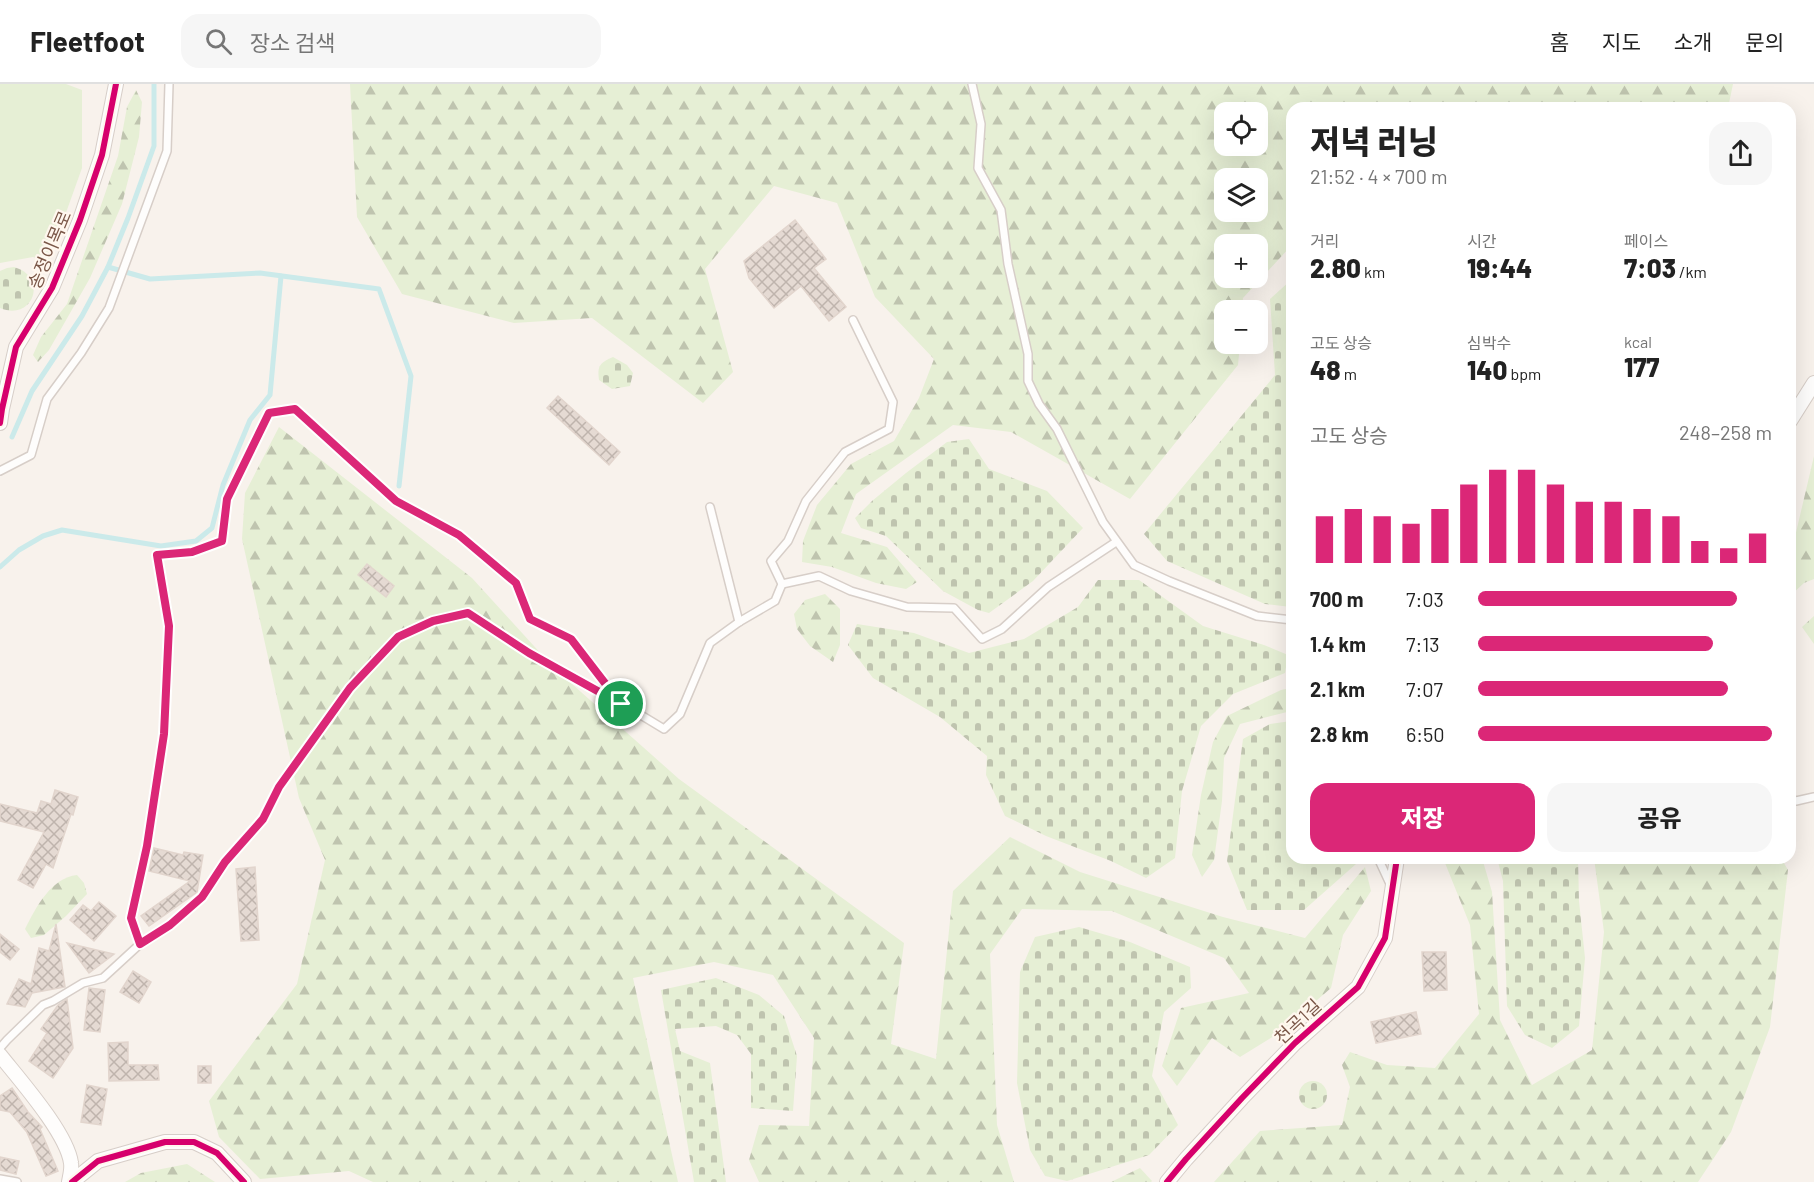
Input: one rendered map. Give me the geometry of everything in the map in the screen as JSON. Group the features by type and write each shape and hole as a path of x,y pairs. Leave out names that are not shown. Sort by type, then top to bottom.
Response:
{"street":[{"name":"송정이목로","path":"0,423 16,346 52,288 87,198 102,155 116,84"},
{"path":"1796,412 1814,383"},
{"name":"천곡1길","path":"1167,1182 1295,1044 1358,987 1384,938 1396,864"},
{"path":"0,1054 52,1122 71,1164 70,1182"},
{"path":"70,1182 98,1161 165,1142 194,1142 217,1153 243,1182"}],"lane":[{"path":"0,471 31,455 46,399 81,352 109,308 168,151 169,84"},
{"path":"972,84 981,124 978,168 1001,210 1008,264 1028,354 1028,381 1039,404 1057,429 1103,522 1134,565 1257,616 1286,619"},
{"path":"0,1048 43,1005 83,983 103,978 140,944 170,925 202,897 225,862 263,819 279,787 350,688 398,637 433,621 468,613 529,653 664,729 680,714 710,643 775,601 782,584 771,561 788,541 806,501 845,452 889,429 892,402 853,320"},
{"path":"140,944 131,918 147,846 164,734 169,636 157,555 192,552 222,541 227,499 269,413 295,409 396,501 459,535 516,583 530,619 571,639 621,704"},
{"path":"710,507 740,622"},
{"path":"782,584 819,576 851,591 907,607 954,608 982,639 1002,629 1048,587 1116,543"},
{"path":"1796,801 1814,797"},
{"path":"1381,864 1393,891"},
{"path":"0,1179 18,1182"}],"green space":[{"path":"0,84 66,84 82,90 82,168 48,263 33,257 0,263"},
{"path":"350,84 1733,84 1729,102 1286,102 1286,251 1268,271 1268,234 1214,234 1214,288 1252,288 1243,300 1214,300 1214,354 1239,354 1238,365 1130,499 1011,432 953,425 856,494 841,533 887,547 917,582 906,589 876,583 832,567 802,562 803,541 817,505 851,464 894,441 919,398 934,359 875,297 837,203 774,186 705,269 733,372 703,403 592,318 514,323 402,294 357,217"},
{"path":"136,90 142,102 139,137 122,204 90,278 49,350 38,362 33,355 41,337 67,304 118,156 127,107"},
{"path":"14,267 25,272 34,288 28,304 12,311 0,308 0,271"},
{"path":"1286,285 1286,606 1265,604 1167,561 1144,534 1275,375 1270,299"},
{"path":"613,357 627,365 633,373 630,386 612,389 599,380 600,365"},
{"path":"279,427 472,578 554,668 679,779 904,943 891,1044 936,1059 953,891 1010,837 1080,872 1223,917 1305,938 1365,867 1371,891 1343,935 1331,988 1279,1033 1240,1057 1212,1038 1177,1086 1162,1066 1181,1008 1249,993 1224,958 1112,911 1022,909 990,954 997,1125 1014,1182 759,1182 749,1160 759,1125 809,1126 814,1038 773,975 714,962 633,978 678,1182 373,1182 349,1171 260,1179 219,1137 209,1101 297,984 325,860 299,798 242,539 245,493"},
{"path":"969,439 989,469 1047,491 1083,528 1033,581 989,613 978,610 943,591 886,536 861,528 855,518 872,501 947,442"},
{"path":"1814,456 1814,579 1804,583 1796,590 1796,532"},
{"path":"1098,580 1139,580 1203,626 1286,654 1285,673 1233,694 1201,726 1182,791 1175,858 1146,878 1111,861 1046,836 1005,816 986,775 987,756 940,717 873,678 848,645 857,624 914,633 969,653 1024,639 1078,607"},
{"path":"825,594 840,609 840,645 833,662 810,646 797,629 794,614 805,600"},
{"path":"1814,616 1814,644 1802,627"},
{"path":"1286,689 1286,712 1240,724 1224,758 1222,801 1214,860 1202,877 1192,855 1201,795 1213,742 1227,716"},
{"path":"1286,722 1286,864 1356,864 1304,910 1247,910 1227,861 1243,739 1270,724"},
{"path":"1445,864 1484,864 1492,892 1500,1020 1532,1085 1592,1050 1604,932 1595,864 1784,864 1788,870 1770,1027 1731,1132 1698,1182 1214,1182 1260,1131 1342,1125 1350,1087 1342,1065 1350,1052 1387,1065 1435,1068 1479,1014 1470,925"},
{"path":"1499,864 1578,864 1579,901 1585,958 1579,1026 1552,1048 1525,1035 1507,1006 1503,881"},
{"path":"77,875 84,883 87,894 44,935 31,938 25,929 45,895 59,882"},
{"path":"1079,927 1130,942 1190,967 1191,988 1164,1012 1152,1076 1178,1125 1149,1155 1067,1181 1045,1176 1030,1150 1017,1083 1020,972 1035,937"},
{"path":"716,978 759,995 784,1016 797,1056 793,1111 751,1108 751,1054 737,1035 716,1026 675,1029 680,1051 710,1063 726,1182 694,1182 661,990"},
{"path":"1313,1081 1323,1085 1327,1095 1323,1105 1313,1109 1303,1105 1299,1095 1303,1085"},
{"path":"187,1164 215,1182 125,1182 141,1173"},
{"path":"1140,1168 1151,1182 1111,1182"}],"building":[{"path":"795,220 826,259 814,268 846,307 829,321 801,286 774,308 749,278 744,261"},
{"path":"558,396 620,452 609,465 547,408"},
{"path":"367,564 394,586 386,597 358,575"},
{"path":"55,790 78,797 53,868 46,864 33,888 18,880 44,832 0,821 0,804 37,813 41,801 51,804"},
{"path":"154,848 183,855 184,852 203,855 197,892 149,926 141,916 190,881 149,871"},
{"path":"255,867 259,940 241,941 236,869"},
{"path":"99,902 116,916 94,941 70,920 83,905 91,911"},
{"path":"56,924 65,987 32,993 25,1007 7,1004 19,979 31,984 39,948 49,951"},
{"path":"0,934 19,949 10,960 0,952"},
{"path":"67,943 114,954 89,973"},
{"path":"1422,952 1446,952 1447,990 1424,991"},
{"path":"133,971 151,982 139,1003 120,992"},
{"path":"89,988 105,990 100,1032 84,1030"},
{"path":"67,999 73,1048 53,1078 29,1061 47,1033 41,1029 58,1005"},
{"path":"1416,1012 1421,1034 1376,1043 1371,1022"},
{"path":"128,1042 128,1065 158,1065 159,1080 109,1081 108,1043"},
{"path":"198,1066 211,1066 211,1083 198,1083"},
{"path":"87,1085 107,1089 101,1125 81,1122"},
{"path":"12,1088 28,1112 42,1127 40,1129 58,1171 46,1176 25,1128 25,1130 10,1112 0,1110 0,1096"},
{"path":"0,1157 19,1161 16,1174 0,1170"}],"waterway":[{"path":"12,437 32,391 82,316 108,267 128,218 154,146 154,84"},
{"path":"108,267 150,279 260,273 379,289 411,376 399,486"},
{"path":"0,567 19,550 43,536 62,530 161,546 196,541 212,528 223,485 250,420 270,395 281,276"}],"cycle path":[{"path":"0,423 16,347 52,288 80,220 102,155 116,84"},
{"path":"1167,1182 1295,1043 1358,987 1385,938 1396,864"},
{"path":"72,1182 98,1161 165,1142 194,1142 217,1153 244,1182"}],"route":[{"path":"295,409 396,501 459,535 516,583 530,619 571,639 621,704 529,653 468,613 433,621 398,637 350,688 279,787 263,819 225,862 202,897 170,925 140,944 131,918 147,846 164,734 169,626 157,555 192,552 222,541 227,499 269,413 295,409"}]}
